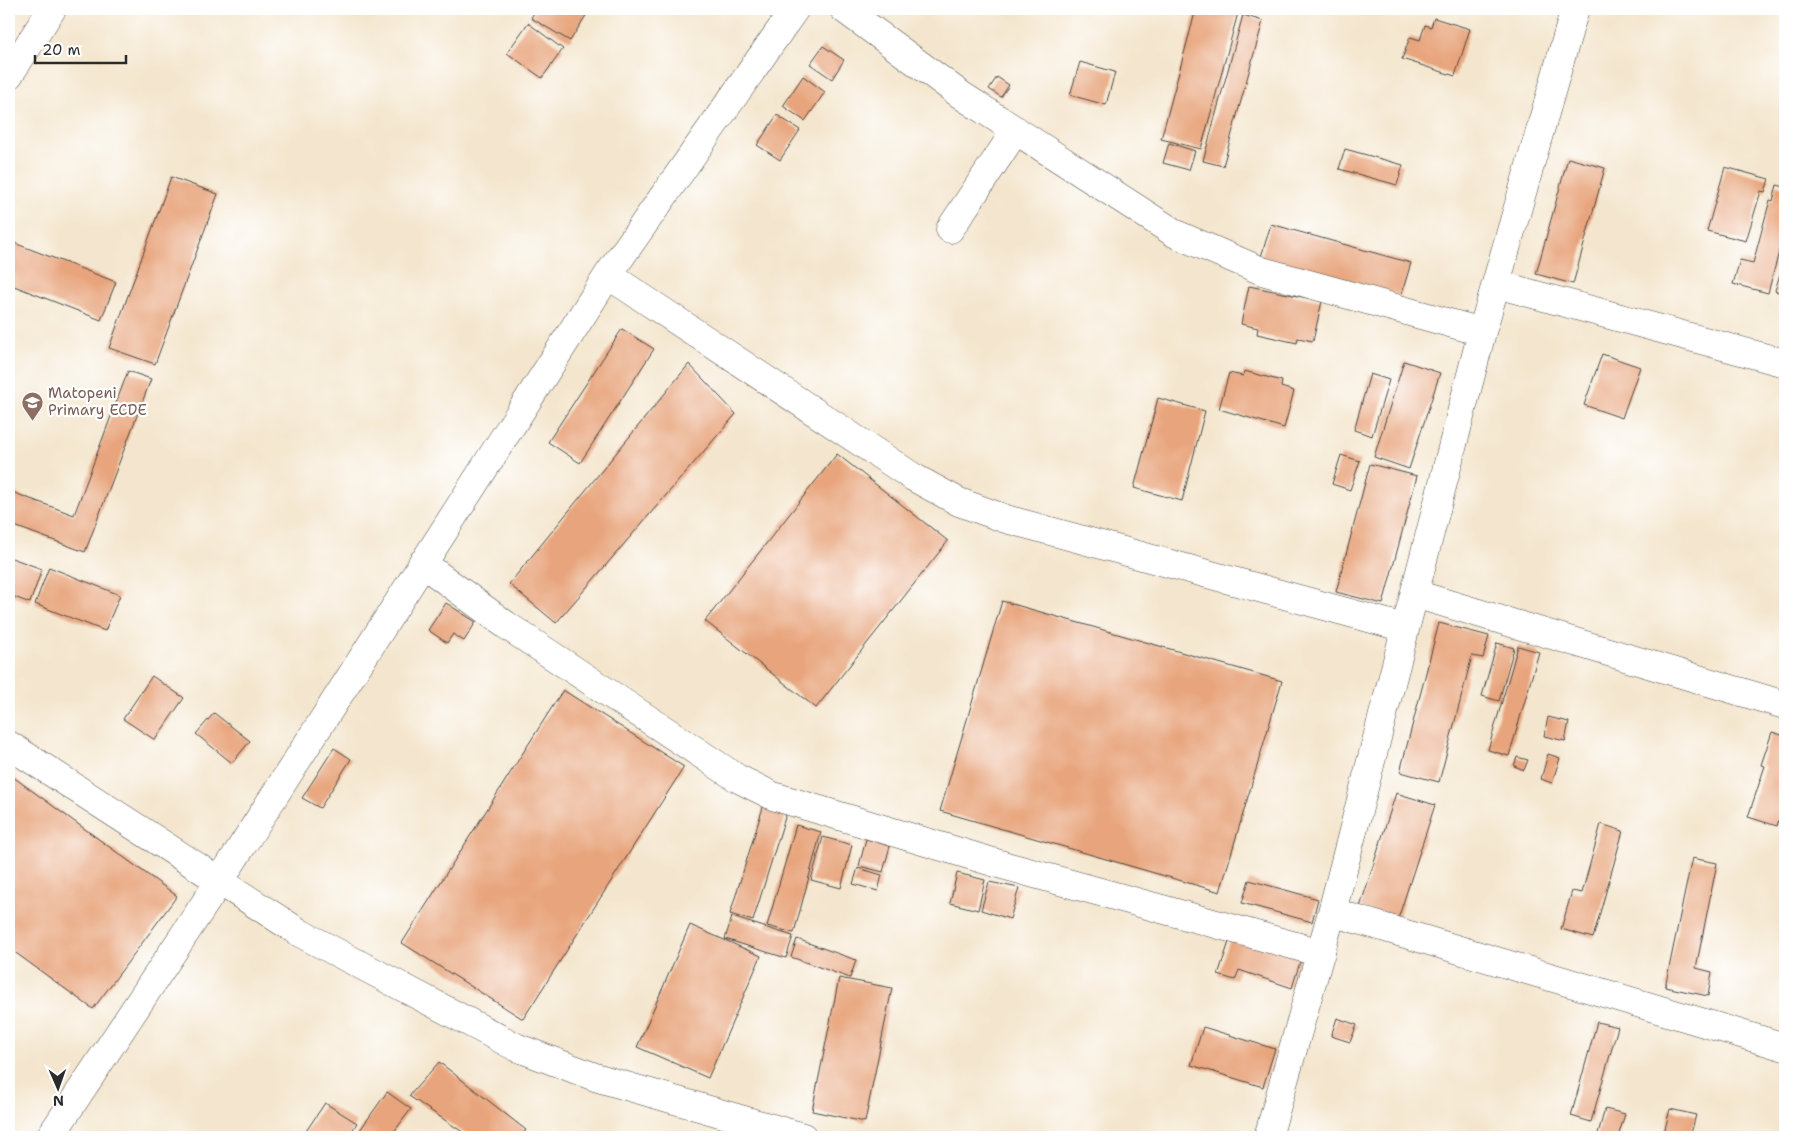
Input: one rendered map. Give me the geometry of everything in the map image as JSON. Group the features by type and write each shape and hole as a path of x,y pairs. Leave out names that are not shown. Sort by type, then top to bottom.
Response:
{"street":[{"path":"9,75 52,9"},
{"path":"50,1137 219,882 608,275 795,9"},
{"path":"844,9 961,95 1176,234 1262,271 1482,332"},
{"path":"1268,1137 1332,912 1566,11"},
{"path":"950,229 1016,130"},
{"path":"608,275 913,477 959,502 1006,519 1405,628"},
{"path":"1496,284 1785,362"},
{"path":"422,563 506,625 737,778 764,792 820,812 996,864 1321,953"},
{"path":"1415,594 1785,705"},
{"path":"9,745 300,933 516,1047 595,1077 803,1137"},
{"path":"1332,912 1785,1047"}],"building":[{"path":"536,9 590,9 570,41 531,18"},
{"path":"1196,9 1220,9 1238,13 1201,149 1161,139"},
{"path":"1243,15 1263,21 1223,166 1203,161"},
{"path":"1434,18 1470,29 1455,76 1402,59 1410,37 1420,40 1425,25 1431,27"},
{"path":"528,23 563,49 542,78 507,53"},
{"path":"823,46 844,60 832,79 810,64"},
{"path":"1080,62 1115,72 1106,105 1070,95"},
{"path":"803,76 825,92 805,121 783,106"},
{"path":"997,77 1009,85 1001,97 989,89"},
{"path":"777,115 800,130 780,160 757,145"},
{"path":"1169,143 1195,151 1189,170 1163,163"},
{"path":"1345,149 1403,165 1397,185 1339,169"},
{"path":"1568,158 1605,168 1573,284 1536,274"},
{"path":"1725,167 1769,179 1765,192 1761,191 1746,241 1707,231"},
{"path":"171,177 218,194 155,364 109,348"},
{"path":"1777,185 1785,187 1785,229 1768,293 1733,284 1740,260 1753,263 1770,200 1773,201"},
{"path":"1271,224 1411,263 1401,296 1261,257"},
{"path":"9,241 116,282 101,320 9,284"},
{"path":"1785,256 1785,294 1775,291"},
{"path":"1249,286 1322,301 1313,341 1298,338 1297,343 1257,334 1258,328 1241,324"},
{"path":"622,329 654,349 580,463 548,442"},
{"path":"1602,354 1640,367 1622,418 1584,405"},
{"path":"1404,361 1440,373 1409,469 1374,457"},
{"path":"689,364 736,414 556,623 509,584"},
{"path":"128,371 151,379 85,552 9,524 9,491 74,515"},
{"path":"1244,371 1282,381 1281,387 1294,391 1284,428 1219,409 1229,373 1243,376"},
{"path":"1370,374 1389,380 1372,436 1354,430"},
{"path":"1158,398 1205,411 1182,501 1134,488"},
{"path":"837,454 948,541 816,708 705,621"},
{"path":"1341,455 1360,461 1350,490 1332,484"},
{"path":"1370,464 1417,476 1383,604 1336,592"},
{"path":"9,557 42,569 30,603 9,595"},
{"path":"49,567 120,595 105,631 35,604"},
{"path":"1002,601 1282,681 1220,892 940,811"},
{"path":"446,603 476,622 464,641 453,634 447,643 428,630"},
{"path":"1439,623 1489,636 1483,658 1472,656 1439,782 1400,772"},
{"path":"1497,643 1514,648 1499,701 1482,696"},
{"path":"1518,646 1539,652 1509,756 1488,750"},
{"path":"152,676 184,698 155,740 123,719"},
{"path":"563,690 684,767 523,1019 402,943"},
{"path":"214,713 250,741 232,763 196,734"},
{"path":"1548,717 1569,722 1565,741 1544,736"},
{"path":"1772,732 1785,736 1785,800 1777,826 1748,817 1765,766 1761,765"},
{"path":"334,748 351,759 320,808 302,798"},
{"path":"1548,754 1560,758 1552,783 1541,779"},
{"path":"1517,757 1528,760 1524,770 1514,766"},
{"path":"9,774 177,896 93,1009 9,948"},
{"path":"1396,793 1435,805 1398,919 1360,907"},
{"path":"764,804 787,811 753,921 730,914"},
{"path":"1601,824 1623,831 1593,938 1561,929 1572,891 1582,893"},
{"path":"796,825 821,832 794,933 767,926"},
{"path":"823,837 852,845 841,888 811,880"},
{"path":"866,839 890,846 883,872 859,866"},
{"path":"1692,858 1717,863 1696,968 1712,972 1708,996 1665,987"},
{"path":"858,868 882,875 878,891 853,884"},
{"path":"957,873 985,880 978,910 950,903"},
{"path":"1249,880 1318,899 1312,922 1242,903"},
{"path":"989,882 1019,888 1010,919 981,910"},
{"path":"732,917 793,936 786,958 725,939"},
{"path":"690,925 761,956 708,1078 637,1047"},
{"path":"1233,930 1303,952 1292,988 1239,970 1235,980 1218,975"},
{"path":"797,939 856,960 850,978 791,957"},
{"path":"839,978 892,988 865,1122 812,1111"},
{"path":"1337,1018 1357,1025 1350,1042 1331,1036"},
{"path":"1597,1022 1618,1027 1591,1122 1571,1116"},
{"path":"1203,1027 1275,1049 1263,1087 1191,1065"},
{"path":"439,1062 526,1130 521,1137 470,1137 409,1096"},
{"path":"387,1092 411,1109 390,1137 355,1137"},
{"path":"325,1103 357,1123 348,1137 302,1137"},
{"path":"1605,1109 1625,1114 1618,1137 1597,1137"},
{"path":"1670,1109 1696,1115 1690,1137 1663,1137"},
{"path":"548,1133 569,1136 569,1137 547,1137"}],"place":[{"name":"Matopeni Primary ECDE","path":"32,421"}]}
